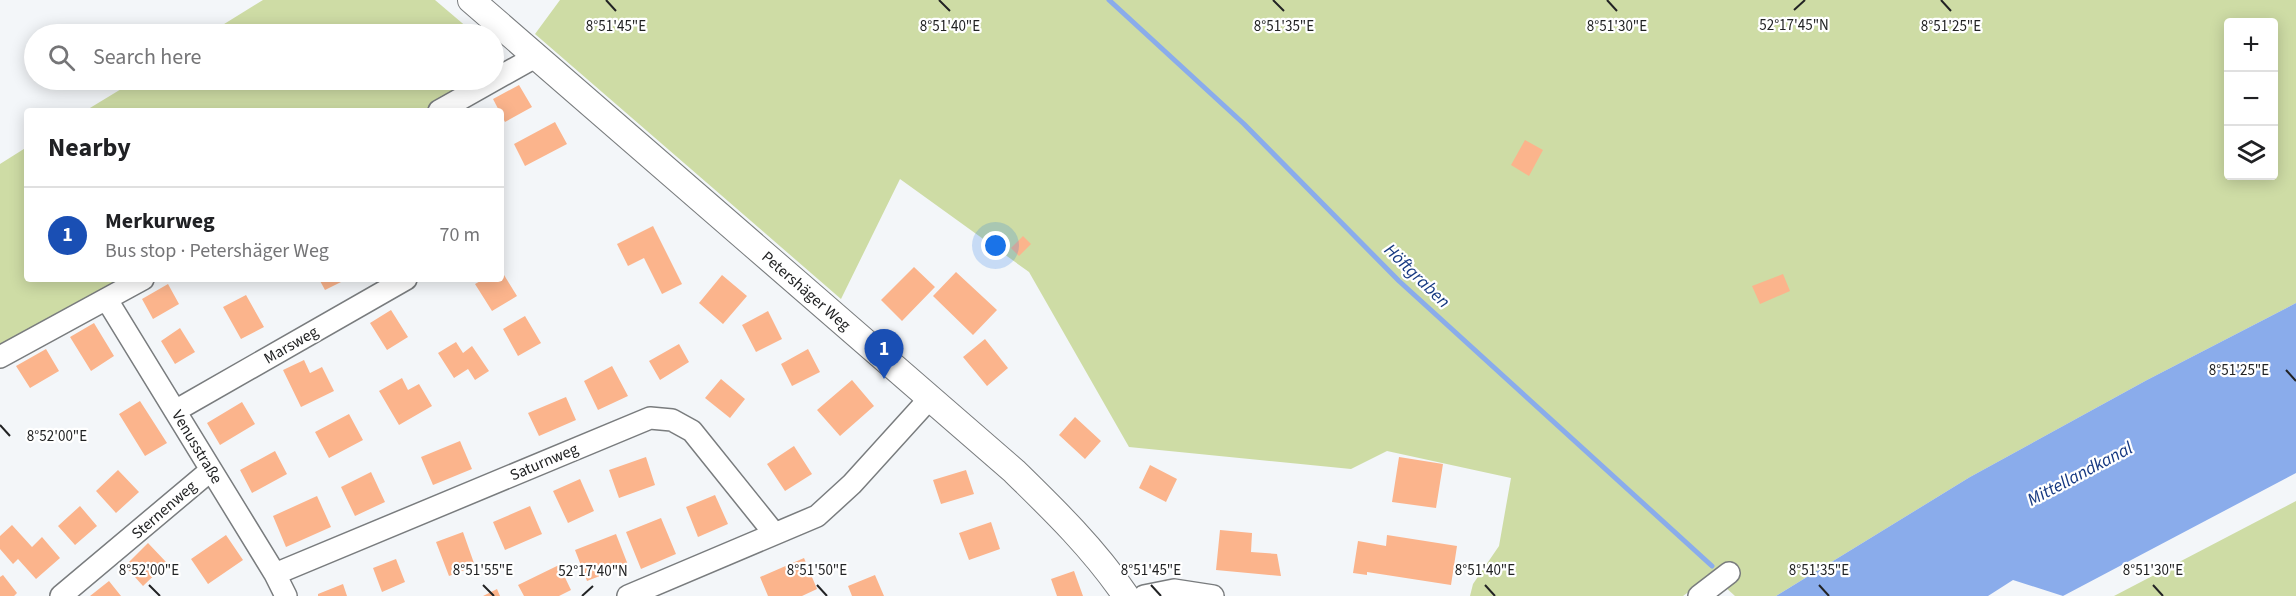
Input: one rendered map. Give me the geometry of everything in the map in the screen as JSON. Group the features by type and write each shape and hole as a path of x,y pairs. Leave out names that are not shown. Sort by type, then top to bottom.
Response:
{"street":[{"name":"Petershäger Weg","path":"471,0 498,24"},
{"name":"Petershäger Weg","path":"504,29 1014,471 1076,531 1108,569 1126,596"},
{"path":"504,75 536,57"},
{"path":"444,108 477,90"},
{"path":"0,357 138,282"},
{"name":"Marsweg","path":"175,411 401,282"},
{"name":"Venusstraße","path":"107,300 275,574 286,596"},
{"path":"628,596 817,516 852,484 930,398"},
{"name":"Saturnweg","path":"275,574 650,418 672,420 692,431 774,533"},
{"name":"Sternenweg","path":"61,596 211,470"},
{"path":"1699,596 1729,573"},
{"path":"1144,596 1174,590 1213,596"}],"green space":[{"path":"263,0 435,0 463,24 224,24"},
{"path":"560,0 2296,0 2296,303 2147,380 1970,477 1776,596 1735,596 1712,575 1683,596 1470,596 1473,584 1499,546 1511,478 1387,451 1351,469 1129,447 1029,272 900,179 841,299 535,34"},
{"path":"120,90 467,90 434,108 90,108"},
{"path":"24,149 24,282 124,282 0,352 0,164"},
{"path":"2296,501 2296,596 2114,596"}],"water":[{"name":"Mittellandkanal","path":"2296,303 2296,473 2063,596 2013,580 1988,596 1776,596 1970,477 2147,380"}],"building":[{"path":"519,85 532,107 505,122 504,108 498,108 493,99"},
{"path":"555,122 567,144 525,166 514,144"},
{"path":"1525,140 1543,150 1529,176 1511,165"},
{"path":"653,226 682,284 662,294 644,258 628,266 617,244"},
{"path":"1023,236 1031,244 1019,256 1011,248"},
{"path":"914,267 935,287 902,321 881,300"},
{"path":"956,272 997,310 973,335 933,296"},
{"path":"1783,274 1790,291 1760,304 1752,286"},
{"path":"504,275 517,296 492,311 475,284 504,282"},
{"path":"722,275 747,296 723,324 699,303"},
{"path":"321,282 341,282 325,290"},
{"path":"168,284 179,304 153,319 142,299"},
{"path":"246,295 264,327 241,339 223,307"},
{"path":"391,310 408,337 387,350 370,323"},
{"path":"768,311 782,339 756,352 742,325"},
{"path":"525,316 541,343 518,356 503,329"},
{"path":"94,323 114,356 91,371 70,337"},
{"path":"180,328 195,352 175,364 161,341"},
{"path":"985,339 1008,368 987,386 963,357"},
{"path":"456,342 463,353 472,346 489,371 475,380 468,369 454,378 438,353"},
{"path":"679,344 689,362 660,380 649,361"},
{"path":"46,349 59,371 30,388 16,366"},
{"path":"808,349 820,372 792,386 781,364"},
{"path":"304,360 310,373 322,367 334,391 301,407 283,370"},
{"path":"612,366 628,396 598,410 584,381"},
{"path":"402,378 408,390 419,384 432,406 399,425 379,391"},
{"path":"721,379 745,399 730,418 705,398"},
{"path":"852,380 874,406 840,436 817,410"},
{"path":"566,397 576,420 539,436 528,413"},
{"path":"140,401 167,443 145,456 119,414"},
{"path":"242,402 255,424 220,445 207,423"},
{"path":"349,414 363,440 329,458 315,432"},
{"path":"1075,417 1101,441 1085,459 1059,435"},
{"path":"460,441 472,469 433,485 421,457"},
{"path":"794,446 812,474 785,491 767,464"},
{"path":"275,451 287,474 252,493 240,470"},
{"path":"646,457 655,485 619,498 609,470"},
{"path":"1399,457 1443,464 1436,508 1392,502"},
{"path":"1150,465 1177,479 1166,502 1139,488"},
{"path":"118,470 139,492 116,513 96,491"},
{"path":"966,470 974,494 941,504 933,480"},
{"path":"371,472 385,502 355,516 341,487"},
{"path":"580,479 594,511 568,523 553,491"},
{"path":"715,495 728,524 698,537 686,507"},
{"path":"317,496 331,527 286,547 273,516"},
{"path":"80,506 97,526 75,545 58,526"},
{"path":"530,506 542,534 505,550 493,522"},
{"path":"661,518 676,554 641,569 626,532"},
{"path":"991,522 1000,549 969,560 959,533"},
{"path":"12,525 32,547 42,537 60,558 36,579 18,559 13,564 0,549 0,536"},
{"path":"1220,530 1252,533 1251,552 1277,554 1281,576 1216,570"},
{"path":"463,532 475,566 449,576 436,542"},
{"path":"616,534 628,565 587,581 575,550"},
{"path":"226,535 243,560 208,584 191,559"},
{"path":"1387,535 1457,546 1451,585 1367,572 1367,575 1353,573 1358,541 1386,546"},
{"path":"148,543 167,563 143,586 125,566"},
{"path":"804,558 817,589 802,596 768,596 760,577"},
{"path":"396,559 405,582 382,592 373,568"},
{"path":"559,565 571,590 559,596 524,596 518,585"},
{"path":"1074,571 1083,596 1057,596 1051,579"},
{"path":"3,575 17,593 14,596 0,596 0,577"},
{"path":"875,575 884,596 852,596 848,586"},
{"path":"109,581 121,596 90,596"},
{"path":"343,584 347,596 318,596 318,594"},
{"path":"497,589 500,596 483,596"}],"waterway":[{"name":"Höftgraben","path":"1109,0 1244,124 1399,281 1712,566"}],"place":[{"name":"Merkurweg","path":"884,379"}]}
